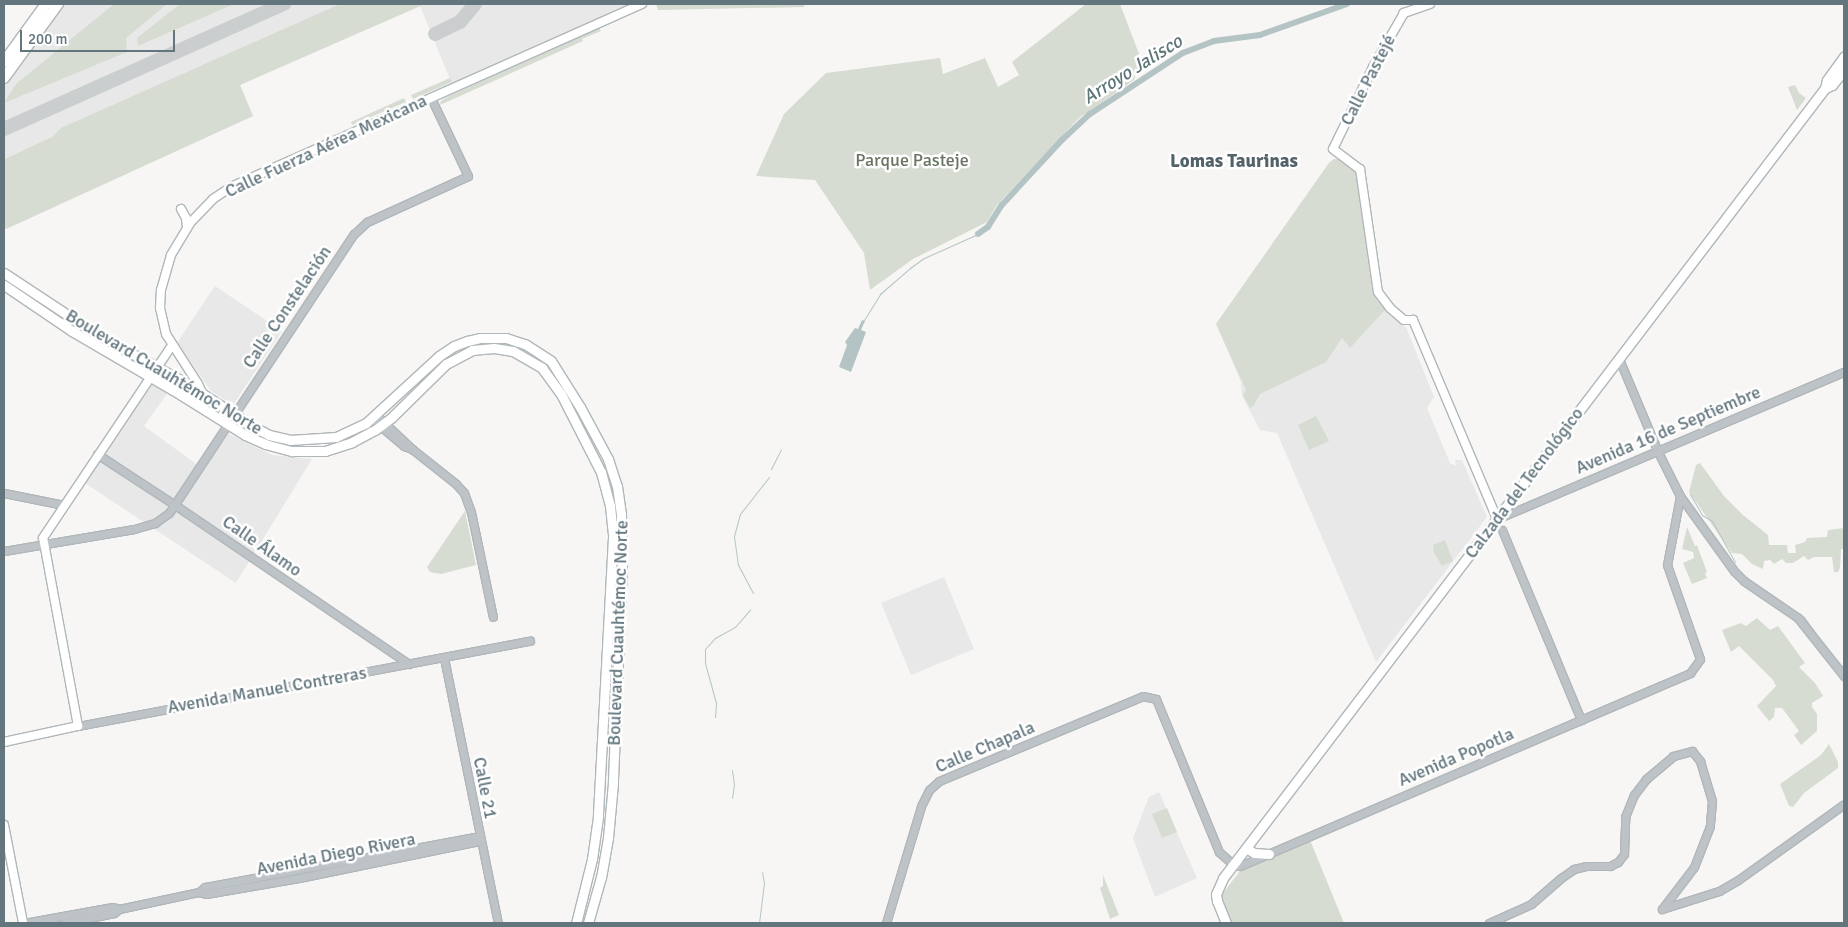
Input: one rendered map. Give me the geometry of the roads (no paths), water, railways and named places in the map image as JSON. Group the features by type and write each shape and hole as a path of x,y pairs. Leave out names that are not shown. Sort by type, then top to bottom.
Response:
{"highway":[{"path":"4,62 46,4"},
{"path":"4,78 58,4"}],"main road":[{"name":"Calle Fuerza Aérea Mexicana","path":"202,393 172,345 162,321 161,290 171,255 187,228 205,206 231,187 642,4"},
{"name":"Calle Pastejé","path":"1430,4 1404,12 1373,67 1333,149 1360,169 1378,292 1390,308 1404,320 1413,320 1500,518"},
{"name":"Calzada del Tecnológico","path":"1226,923 1216,902 1216,894 1223,878 1500,518 1825,88 1827,80 1844,57"},
{"name":"Calzada del Tecnológico","path":"1825,88 1832,85 1844,70"},
{"path":"181,209 185,215 187,228"},
{"name":"Boulevard Cuauhtémoc Norte","path":"4,273 98,335 202,393 269,435 290,440 336,436 374,417 439,356 454,346 480,338 506,338 525,344 551,361 577,401 608,459 618,494 622,539 613,783 608,838 601,877 588,923"},
{"name":"Boulevard Cuauhtémoc Norte","path":"4,285 85,340 151,376 228,424 265,444 292,451 325,451 352,442 383,425 446,364 459,356 482,349 513,351 536,362 552,380 601,472 608,494 613,537 604,713 594,842 576,923"},
{"path":"78,726 42,543 45,533 172,345"},
{"name":"Avenida Manuel Contreras","path":"4,742 78,726"},
{"path":"4,825 24,923"},
{"path":"1246,848 1254,853 1269,854"}],"street":[{"name":"Calle Constelación","path":"4,551 42,543 134,529 163,518 175,504 288,331 360,227 468,176 431,98"},
{"path":"1619,359 1658,452 1680,496 1734,572 1798,618 1844,676"},
{"name":"Avenida 16 de Septiembre","path":"1500,518 1844,372"},
{"path":"374,417 438,468 464,493 476,531 493,617"},
{"path":"383,425 395,439 412,449"},
{"name":"Calle Álamo","path":"97,454 175,504 409,664"},
{"path":"4,493 64,505"},
{"name":"Avenida Popotla","path":"1233,864 1246,865 1690,673 1700,659 1667,565 1680,496"},
{"path":"1502,530 1581,720"},
{"name":"Avenida Manuel Contreras","path":"78,726 530,641"},
{"name":"Calle 21","path":"444,658 479,839 498,923"},
{"name":"Calle Chapala","path":"886,923 924,798 939,781 1143,696 1156,699 1219,852 1233,864"},
{"path":"1489,923 1531,904 1574,869 1586,866 1610,866 1618,862 1624,854 1624,823 1627,809 1646,779 1673,756 1687,751 1692,751 1700,761 1712,801 1710,826 1694,867 1662,909 1710,894 1738,880 1844,804"},
{"name":"Avenida Diego Rivera","path":"65,923 198,892 205,887 479,839"},
{"name":"Avenida Diego Rivera","path":"24,923 113,907 119,909"}],"waterway":[{"name":"Arroyo Jalisco","path":"978,234 988,227 1002,205 1062,140 1090,114 1183,53 1214,41 1260,35 1347,4"},
{"path":"864,320 880,294 910,268 924,258 978,234"},
{"name":"Arroyo Jalisco","path":"771,469 781,449"},
{"name":"Arroyo Jalisco","path":"753,593 738,565 734,536 740,514 769,477"},
{"path":"1690,494 1702,515 1712,521 1735,562"},
{"path":"1789,608 1804,617 1829,652"},
{"name":"Arroyo Jalisco","path":"715,717 716,703 705,663 705,649 715,638 735,627 750,610"},
{"name":"Arroyo Jalisco","path":"732,770 734,784 732,798"},
{"name":"Arroyo Jalisco","path":"759,923 764,883 762,872"}],"district":[{"name":"Lomas Taurinas","path":"1234,162"}],"park label":[{"name":"Parque Pasteje","path":"912,160"}]}
